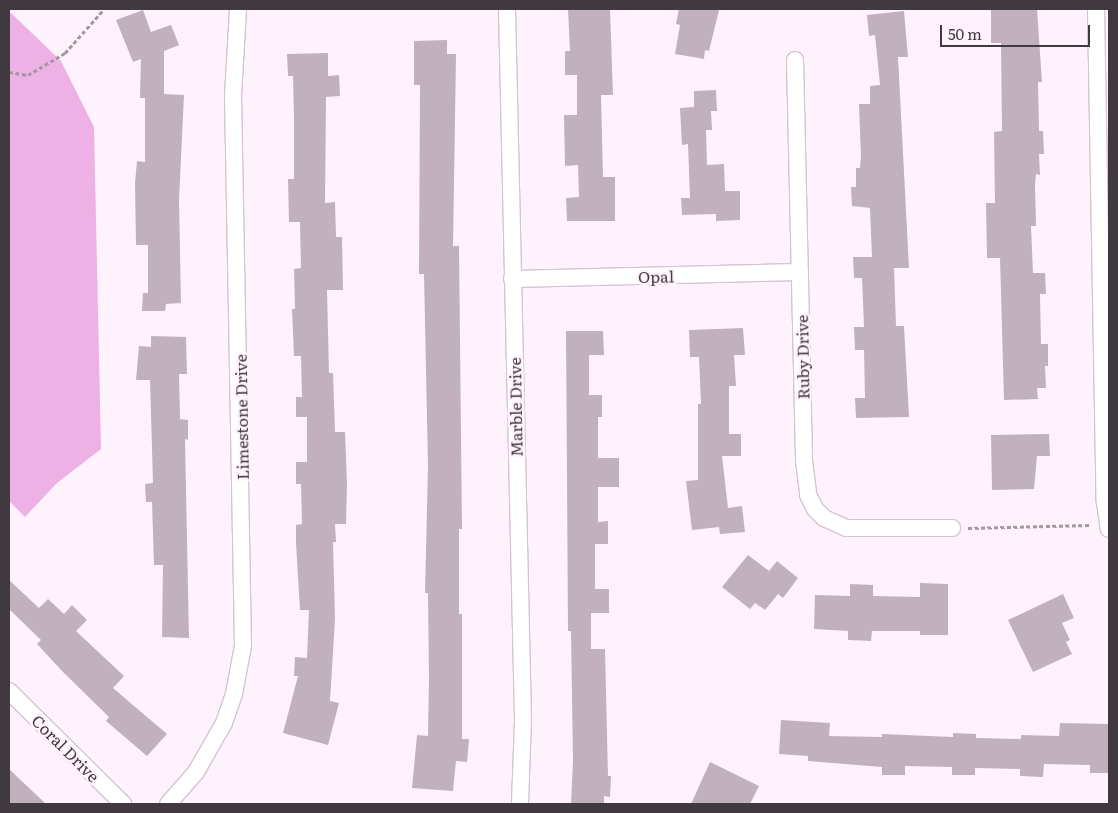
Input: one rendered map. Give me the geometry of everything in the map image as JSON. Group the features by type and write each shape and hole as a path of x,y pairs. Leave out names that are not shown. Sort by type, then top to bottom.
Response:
{"street":[{"name":"Limestone Drive","path":"168,804 196,772 224,723 234,694 244,646 233,96 238,9"},
{"name":"Marble Drive","path":"507,9 523,721 520,804"},
{"path":"1096,9 1105,502 1102,527"},
{"name":"Ruby Drive","path":"795,60 804,477 815,509 846,528 952,528"},
{"name":"Opal","path":"512,279 800,272"},
{"name":"Coral Drive","path":"9,691 123,804"}],"path":[{"path":"9,72 28,75 65,52 104,9"},
{"path":"952,528 1102,527"}],"shaded area":[{"path":"9,11 61,61 94,127 101,449 57,483 25,517 9,501"}],"building":[{"path":"568,9 610,9 613,95 601,95 603,177 615,177 615,221 567,221 566,198 579,197 578,165 565,166 564,115 577,115 577,75 565,75 565,51 570,51"},
{"path":"679,9 719,10 709,51 705,50 704,59 675,54 680,25 676,24"},
{"path":"991,9 1037,9 1042,82 1038,82 1039,131 1043,131 1044,154 1039,154 1040,175 1036,174 1036,226 1031,226 1033,273 1045,273 1046,294 1040,294 1041,344 1048,344 1048,366 1045,366 1046,388 1037,388 1038,399 1004,400 1000,258 987,258 986,203 995,203 994,132 1002,131 1001,43 991,43"},
{"path":"143,10 151,32 171,25 179,45 164,51 164,94 184,95 179,200 181,303 166,304 165,311 142,311 143,293 148,293 148,245 136,245 135,183 137,161 145,162 145,98 140,98 141,59 133,62 116,20"},
{"path":"904,11 908,57 898,57 909,268 894,268 896,326 904,326 909,417 856,418 855,398 865,398 864,350 855,350 854,327 864,327 862,278 854,278 853,257 872,257 870,208 852,206 851,187 856,187 856,168 860,168 859,104 870,104 870,86 880,85 875,35 869,36 867,15"},
{"path":"447,40 447,54 456,54 453,246 459,246 462,529 459,529 459,614 462,614 462,739 469,739 467,762 456,761 453,791 412,788 417,735 428,736 429,679 428,593 425,593 428,467 424,274 419,274 420,85 414,85 414,41"},
{"path":"328,53 328,76 339,75 340,96 326,97 325,203 335,202 336,237 342,237 343,290 327,290 329,373 333,373 335,432 345,432 347,483 346,524 335,524 336,542 333,542 335,619 330,701 339,703 328,745 283,733 298,676 294,676 295,657 307,658 309,610 300,610 296,543 296,525 302,524 301,484 296,484 296,462 307,462 307,417 296,417 296,397 302,397 301,356 294,356 292,309 295,309 294,269 301,268 300,222 289,222 288,179 294,179 294,117 293,76 288,76 287,54"},
{"path":"716,90 717,111 711,111 712,130 706,130 707,165 724,164 725,191 740,191 740,220 716,221 716,214 682,215 681,198 690,198 688,144 682,145 680,108 694,107 694,91"},
{"path":"743,328 745,355 734,355 736,386 729,386 729,434 741,434 741,456 722,456 728,508 742,506 745,532 720,534 719,527 692,530 686,481 698,480 698,404 701,404 699,357 690,357 689,330"},
{"path":"566,331 603,331 604,355 589,355 589,395 602,395 602,417 598,417 598,458 619,458 619,487 598,487 598,522 608,521 608,544 595,544 595,589 609,589 609,613 591,613 591,649 605,649 608,776 611,776 610,797 604,796 604,804 571,804 573,761 571,631 568,631"},
{"path":"151,336 186,337 187,374 179,374 180,419 188,420 188,440 185,439 189,638 162,637 163,565 154,565 152,502 146,502 145,484 153,483 150,380 136,380 139,346 151,347"},
{"path":"1049,434 1050,456 1037,456 1034,489 992,490 991,435"},
{"path":"748,555 769,571 777,561 798,578 783,598 778,594 765,610 755,603 750,609 722,587"},
{"path":"9,580 39,608 48,599 64,614 72,605 87,620 76,631 124,676 113,688 167,734 147,756 106,721 109,717 37,644 41,640 9,609"},
{"path":"920,583 948,584 948,635 920,635 920,631 872,631 871,641 848,640 848,631 814,629 815,595 850,596 850,584 873,585 873,596 920,597"},
{"path":"1063,594 1074,618 1062,623 1070,640 1066,642 1072,654 1033,672 1008,620"},
{"path":"781,720 830,723 829,736 882,737 882,734 953,737 953,733 976,734 976,738 1021,739 1021,735 1059,736 1060,723 1109,724 1109,773 1090,773 1090,765 1044,764 1043,777 1020,776 1020,769 975,768 975,775 952,775 952,767 905,766 905,775 882,775 882,767 808,761 808,756 779,754"},
{"path":"710,762 759,786 750,804 691,804"},
{"path":"9,769 46,804 9,804"}]}
